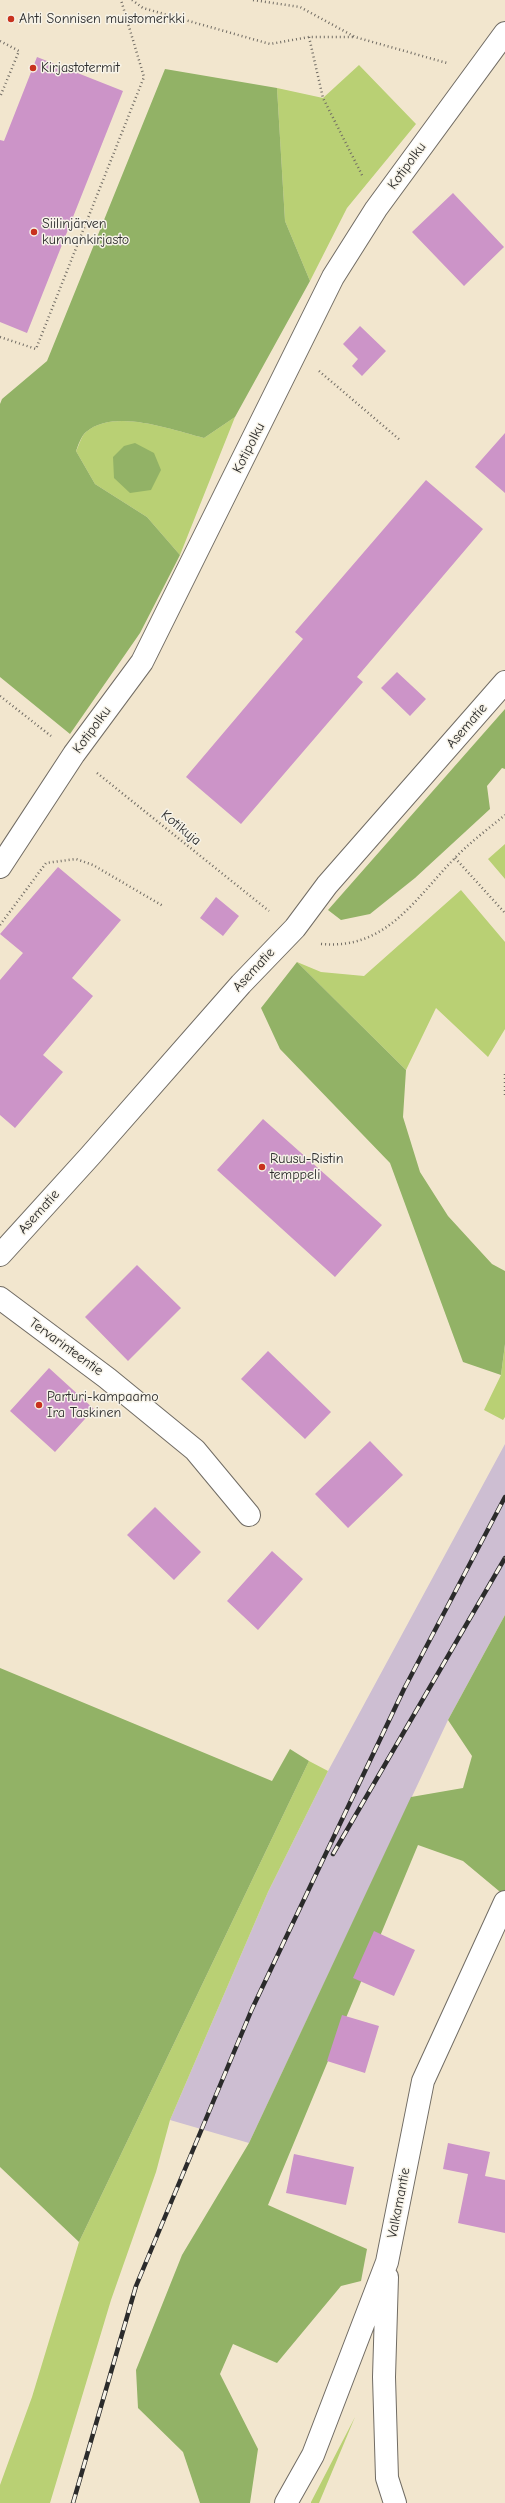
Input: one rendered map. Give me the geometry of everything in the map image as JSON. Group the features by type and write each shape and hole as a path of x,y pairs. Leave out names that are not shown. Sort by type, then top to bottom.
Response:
{"street":[{"name":"Kotipolku","path":"0,867 74,754 142,662 333,277 376,209 476,70 505,33"},
{"name":"Asematie","path":"0,1255 90,1156 241,984 295,928 327,885 505,682"},
{"name":"Tervarinteentie","path":"0,1298 107,1378 195,1450 249,1515"},
{"name":"Valkamantie","path":"286,2503 313,2455 387,2262 423,2082 505,1902"},
{"path":"387,2262 384,2377 387,2478 395,2503"}],"path":[{"path":"0,338 36,350 144,77 121,0"},
{"path":"132,0 143,8 270,44 309,37 354,37"},
{"path":"253,0 300,7 354,37 476,70"},
{"path":"309,37 323,98 366,185 376,209"},
{"path":"0,41 19,51 0,97"},
{"path":"297,352 400,440"},
{"name":"Kotikuja","path":"0,696 276,917 322,944 366,940 387,928 408,911 455,858 505,815"},
{"path":"455,858 505,913"},
{"path":"0,925 46,863 76,859 93,865 163,906"},
{"path":"505,1074 505,1098"}],"shaded area":[{"path":"505,1444 505,1615 448,1720 249,2143 170,2120 268,1892 328,1771"}],"green space":[{"path":"359,65 416,124 347,208 310,281 285,221 277,88 323,98"},
{"path":"165,69 277,88 285,221 310,281 235,417 204,438 160,426 127,421 98,425 86,432 81,438 76,451 95,484 147,517 180,555 140,633 70,734 0,677 0,404 2,399 47,361"},
{"path":"235,417 180,555 147,517 95,484 76,451 81,438 86,432 98,425 112,422 127,421 144,423 204,438"},
{"path":"135,443 154,453 161,470 151,490 130,493 114,478 113,457 124,446"},
{"path":"505,709 505,769 502,768 487,786 490,809 415,878 370,914 341,920 328,910"},
{"path":"505,844 505,879 488,859"},
{"path":"461,890 505,942 505,1029 488,1057 436,1008 406,1070 297,962 321,972 364,976"},
{"path":"297,962 406,1070 403,1117 420,1172 448,1216 492,1264 505,1271 505,1344 501,1375 463,1362 390,1163 280,1049 261,1008"},
{"path":"505,1345 505,1417 503,1420 484,1410 501,1375"},
{"path":"505,1615 505,1896 463,1861 418,1845 268,2205 367,2249 361,2281 341,2286 277,2363 233,2344 220,2374 258,2449 250,2503 200,2503 183,2452 138,2408 136,2370 182,2255 249,2143 411,1797 463,1788 472,1756 448,1720"},
{"path":"0,1668 272,1781 290,1749 309,1761 79,2242 0,2167"},
{"path":"309,1761 328,1771 268,1892 170,2120 156,2172 111,2300 50,2503 0,2503 0,2485 32,2397 79,2242"},
{"path":"355,2417 319,2503 311,2503 311,2502"}],"building":[{"name":"Siilinjärven kunnankirjasto","path":"37,57 123,91 27,333 0,322 0,140 4,141"},
{"path":"453,193 504,247 464,286 412,232"},
{"path":"360,326 386,351 362,376 352,366 358,359 343,344"},
{"path":"505,433 505,493 475,467"},
{"path":"426,480 483,529 357,677 363,682 241,824 186,777 303,639 295,632"},
{"path":"397,672 426,699 410,716 381,688"},
{"path":"58,867 121,920 72,978 93,996 43,1055 63,1072 15,1128 0,1115 0,980 23,953 0,934"},
{"path":"216,897 239,916 223,936 200,918"},
{"path":"263,1119 382,1225 335,1277 217,1170"},
{"path":"137,1265 181,1308 128,1361 85,1317"},
{"path":"268,1351 331,1412 305,1439 241,1379"},
{"path":"49,1368 94,1409 55,1452 10,1411"},
{"path":"370,1441 403,1475 348,1528 315,1494"},
{"path":"155,1507 201,1552 174,1580 127,1535"},
{"path":"272,1551 303,1579 258,1630 227,1601"},
{"path":"374,1931 415,1950 394,1996 353,1978"},
{"path":"342,2015 379,2026 365,2073 327,2061"},
{"path":"448,2143 490,2152 485,2176 505,2180 505,2233 458,2223 468,2174 443,2169"},
{"path":"294,2154 354,2167 346,2205 286,2193"}],"railway":[{"path":"73,2503 136,2286 252,2009 404,1689 505,1497"},
{"path":"333,1854 505,1558"}],"place":[{"name":"Ahti Sonnisen muistomerkki","path":"11,19"},
{"name":"Kirjastotermit","path":"33,68"},
{"name":"Siilinjärven kunnankirjasto","path":"34,232"},
{"name":"Ruusu-Ristin temppeli","path":"262,1167"},
{"name":"Parturi-kampaamo Ira Taskinen","path":"39,1405"}]}
